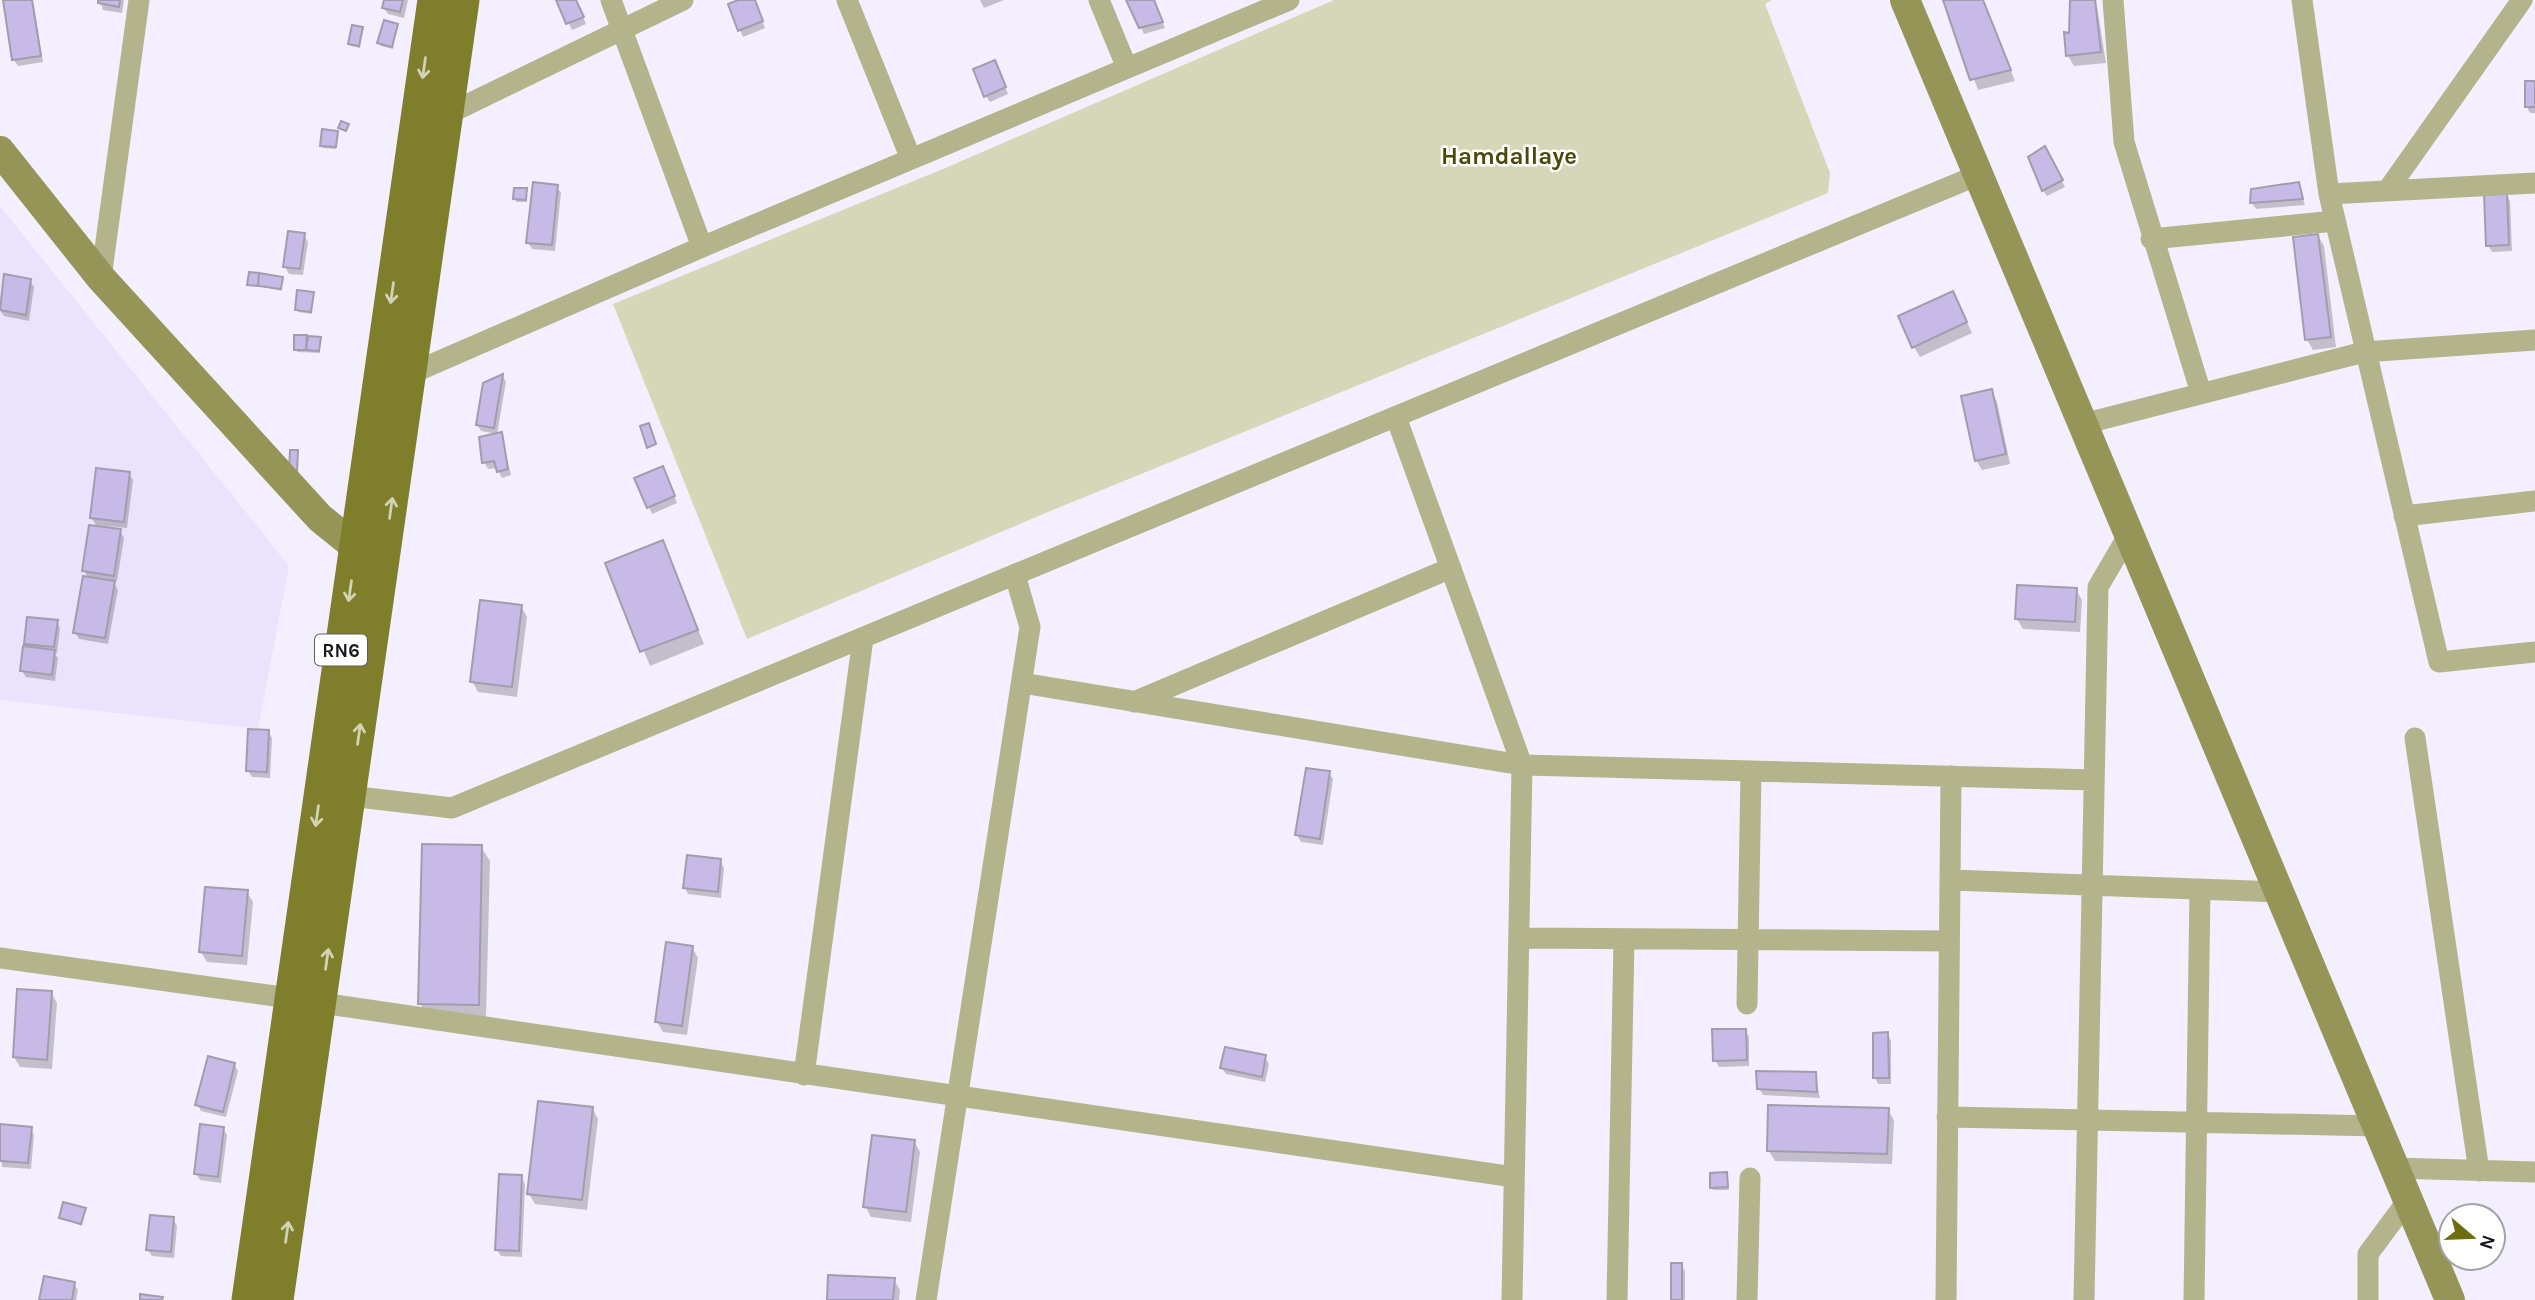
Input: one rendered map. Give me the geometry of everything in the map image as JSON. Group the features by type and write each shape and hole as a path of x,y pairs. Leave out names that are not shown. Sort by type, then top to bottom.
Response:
{"main road":[{"name":"RN6","path":"248,1300 306,1000 350,796 371,550 434,0"},
{"name":"RN6","path":"277,1300 306,1000 371,550 410,374 463,0"},
{"path":"1905,0 2450,1300"},
{"path":"0,151 101,278 320,518 371,550"}],"street":[{"path":"101,278 139,0"},
{"path":"611,0 702,247"},
{"path":"446,115 621,27 683,0"},
{"path":"847,0 911,159"},
{"path":"1099,0 1127,68"},
{"path":"410,374 702,247 1289,0"},
{"path":"2113,0 2124,142 2151,239 2201,393"},
{"path":"2302,0 2329,194 2439,662 2535,652"},
{"path":"2387,191 2522,0"},
{"path":"350,796 452,808 1978,175"},
{"path":"2329,194 2535,183"},
{"path":"2151,239 2335,220"},
{"path":"2082,424 2364,352 2535,341"},
{"path":"1396,417 1522,765 1512,1300"},
{"path":"2404,516 2535,501"},
{"path":"2084,1300 2098,587 2129,534"},
{"path":"1134,702 1451,568"},
{"path":"926,1300 1030,627 1015,575"},
{"path":"804,1075 863,638"},
{"path":"1022,683 1522,765 2094,780"},
{"path":"2416,738 2479,1171"},
{"path":"1747,1004 1751,771"},
{"path":"1946,1300 1951,776"},
{"path":"1950,880 2278,892"},
{"path":"2194,1300 2200,888"},
{"path":"1519,938 1949,941"},
{"path":"1617,1300 1624,939"},
{"path":"0,958 306,1000 958,1098 1514,1177"},
{"path":"1947,1117 2377,1126"},
{"path":"2394,1168 2535,1172"},
{"path":"1747,1300 1749,1178"},
{"path":"2368,1300 2368,1254 2408,1200"}],"shaded area":[{"path":"0,206 289,566 258,729 0,700"}],"green space":[{"path":"1334,0 1772,0 1765,4 1830,173 1828,193 1048,512 747,639 613,304 943,169"}],"building":[{"path":"3,0 32,0 41,56 12,60"},
{"path":"98,0 120,0 119,7 98,3"},
{"path":"384,0 403,0 400,12 382,8"},
{"path":"556,0 576,0 584,17 566,24"},
{"path":"738,0 755,0 763,21 738,31 728,4"},
{"path":"1126,0 1154,0 1163,22 1139,28"},
{"path":"1943,0 1983,0 2011,70 1970,80"},
{"path":"2070,0 2095,0 2101,52 2066,56 2064,32 2069,33"},
{"path":"384,20 398,24 392,47 377,43"},
{"path":"352,25 363,27 359,46 348,44"},
{"path":"995,60 1006,87 984,97 973,69"},
{"path":"2525,81 2535,81 2535,107 2525,107"},
{"path":"341,121 349,124 346,131 338,128"},
{"path":"322,129 338,131 336,147 320,146"},
{"path":"2045,146 2063,180 2042,191 2028,157"},
{"path":"533,182 558,185 552,245 526,243"},
{"path":"2299,182 2303,199 2250,203 2251,189"},
{"path":"514,188 527,188 526,200 513,199"},
{"path":"2507,192 2509,245 2486,246 2484,193"},
{"path":"288,231 305,233 300,269 283,267"},
{"path":"2318,234 2331,337 2305,340 2293,237"},
{"path":"249,272 259,273 258,286 247,285"},
{"path":"259,273 283,277 281,289 258,286"},
{"path":"4,274 31,279 26,315 0,310"},
{"path":"297,290 314,292 311,312 295,310"},
{"path":"1953,291 1967,322 1912,348 1898,316"},
{"path":"294,335 307,335 306,350 294,350"},
{"path":"308,336 321,337 319,351 306,350"},
{"path":"503,374 494,428 476,425 483,383"},
{"path":"1992,389 2006,454 1975,461 1961,396"},
{"path":"649,423 656,444 647,448 640,426"},
{"path":"502,432 508,469 497,472 494,461 482,463 479,437"},
{"path":"290,450 298,450 297,473 289,473"},
{"path":"663,466 675,496 647,508 634,478"},
{"path":"96,468 130,472 124,522 90,518"},
{"path":"89,525 121,529 114,576 82,571"},
{"path":"663,540 698,630 640,652 605,563"},
{"path":"83,576 115,581 105,638 73,633"},
{"path":"2017,585 2077,588 2075,622 2015,619"},
{"path":"480,600 522,605 512,687 470,682"},
{"path":"27,617 58,620 54,647 24,644"},
{"path":"23,646 55,650 52,675 20,671"},
{"path":"248,729 269,730 267,772 246,771"},
{"path":"1306,768 1330,771 1320,839 1295,835"},
{"path":"422,844 482,845 479,1005 418,1004"},
{"path":"687,855 721,859 718,892 683,888"},
{"path":"205,887 248,890 242,956 199,952"},
{"path":"666,942 693,946 682,1026 655,1022"},
{"path":"17,989 52,991 47,1060 13,1057"},
{"path":"1712,1029 1746,1029 1747,1060 1713,1061"},
{"path":"1888,1032 1889,1078 1873,1078 1873,1033"},
{"path":"1225,1047 1266,1055 1262,1077 1220,1068"},
{"path":"208,1056 235,1063 223,1112 195,1105"},
{"path":"1756,1071 1816,1072 1817,1092 1757,1089"},
{"path":"538,1101 593,1107 582,1200 527,1194"},
{"path":"1768,1105 1889,1108 1887,1154 1767,1151"},
{"path":"0,1124 32,1127 28,1163 0,1161"},
{"path":"200,1124 224,1127 218,1177 194,1174"},
{"path":"872,1135 915,1140 906,1212 863,1207"},
{"path":"1727,1172 1728,1187 1710,1188 1710,1173"},
{"path":"499,1174 522,1175 519,1251 495,1250"},
{"path":"63,1202 86,1208 81,1224 59,1218"},
{"path":"150,1215 174,1217 171,1252 146,1250"},
{"path":"1671,1263 1682,1263 1682,1300 1671,1300"},
{"path":"828,1275 895,1278 893,1300 827,1300"},
{"path":"44,1276 75,1282 72,1300 39,1300"},
{"path":"140,1294 163,1297 162,1300 140,1300"}],"district":[{"name":"Hamdallaye","path":"1509,156"}]}
